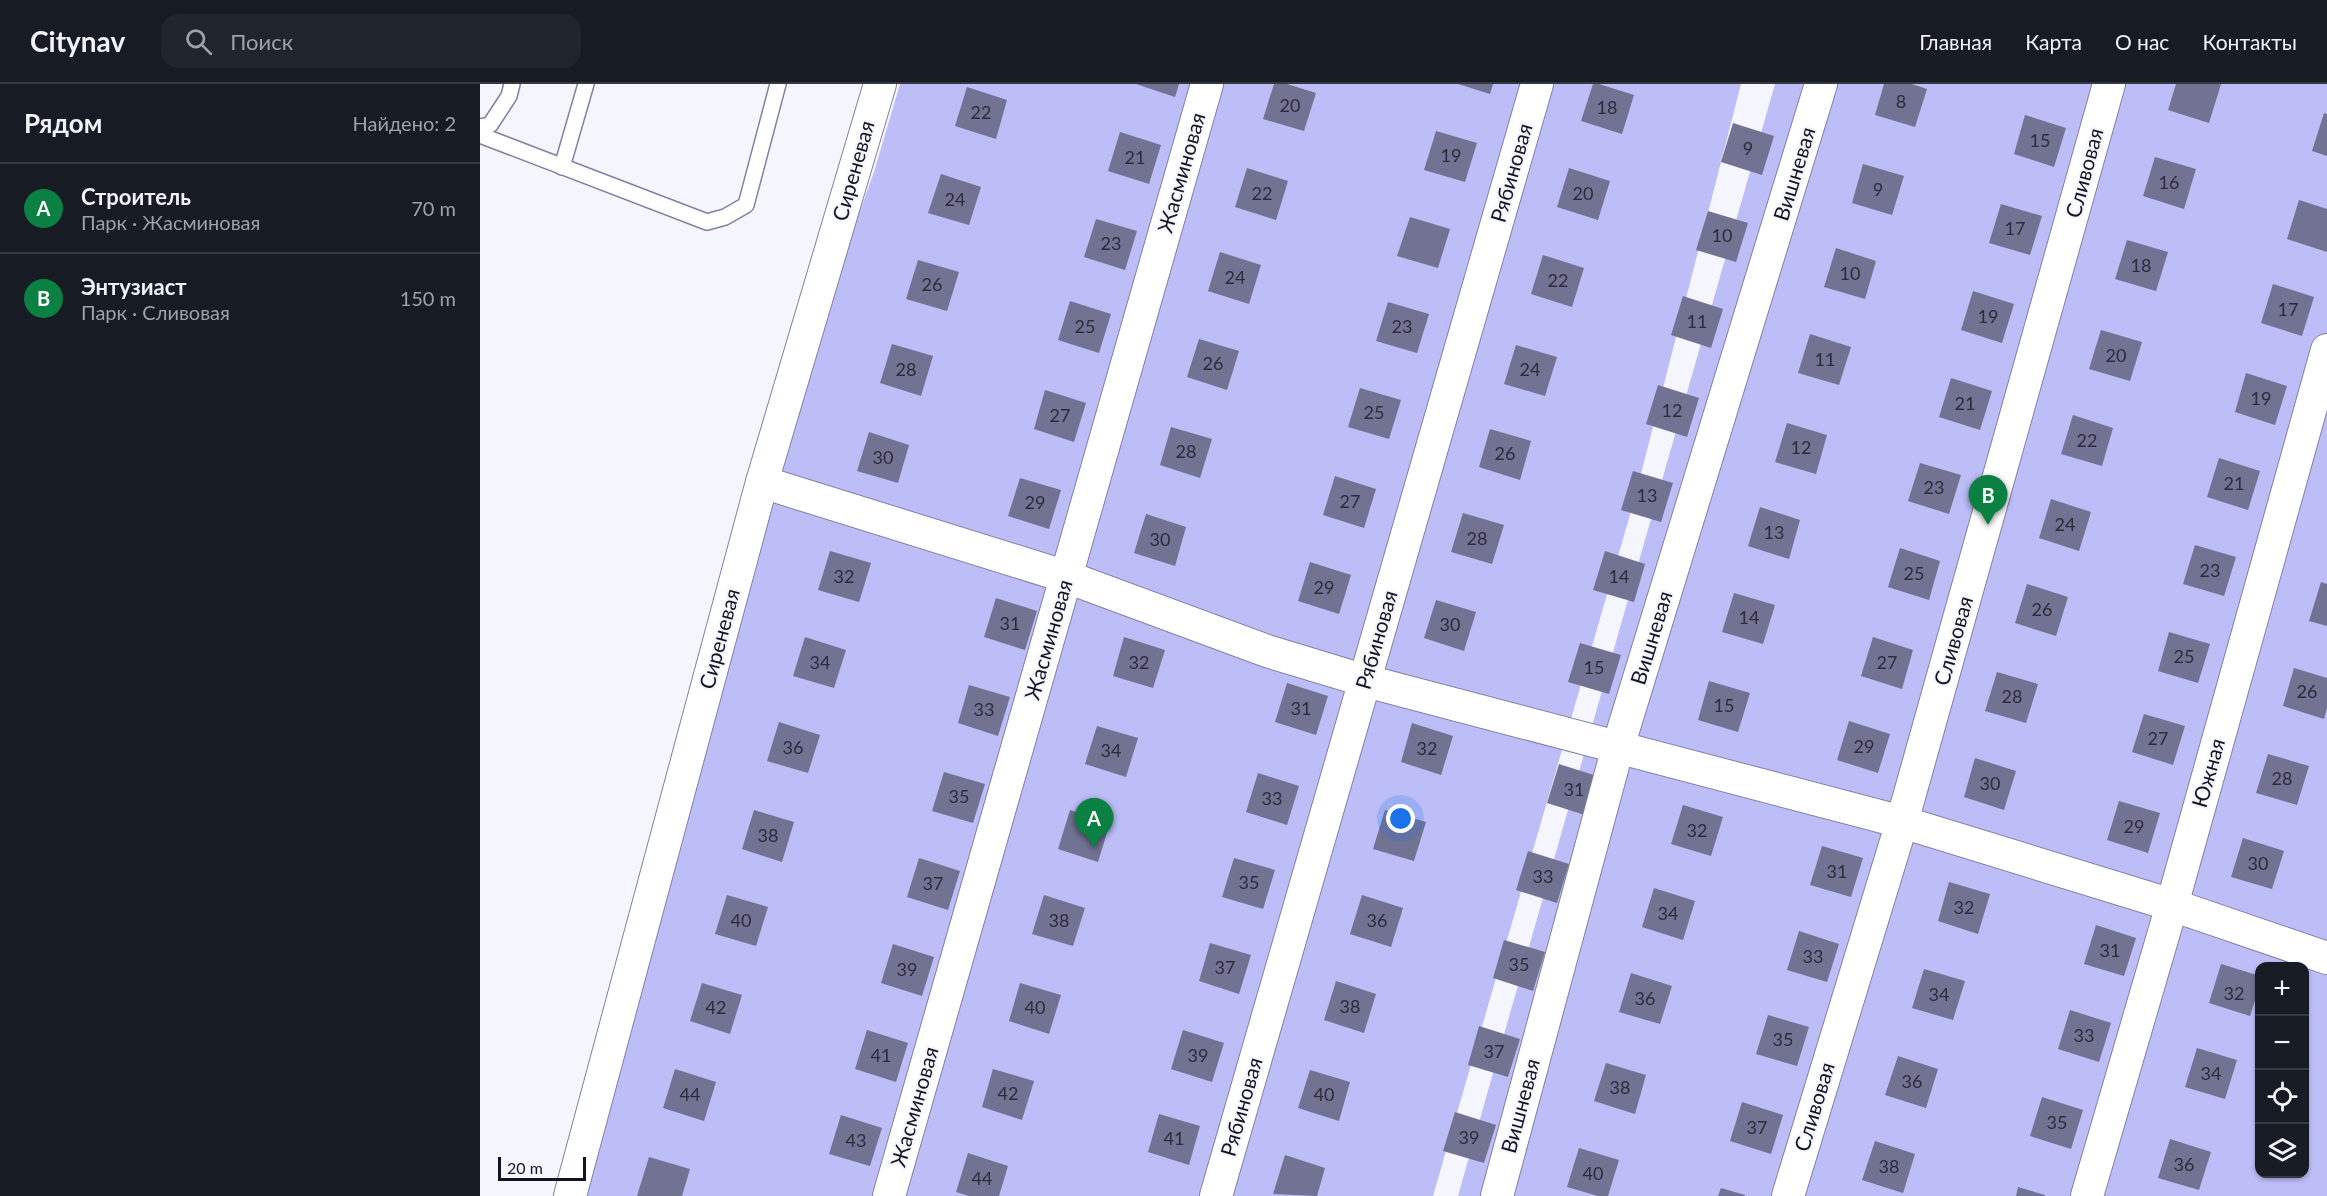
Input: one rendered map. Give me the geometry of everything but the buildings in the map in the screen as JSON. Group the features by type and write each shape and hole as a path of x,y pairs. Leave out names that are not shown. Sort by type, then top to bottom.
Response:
{"street":[{"name":"Сиреневая","path":"570,1196 762,482 880,84"},
{"name":"Жасминовая","path":"889,1196 1207,84"},
{"name":"Рябиновая","path":"1216,1196 1537,84"},
{"name":"Вишневая","path":"1497,1196 1618,747 1783,216 1821,84"},
{"name":"Сливовая","path":"1788,1196 1902,822 2109,84"},
{"name":"Южная","path":"2087,1196 2172,905 2327,350"},
{"path":"762,482 1067,577 1267,651 1366,681 1902,822 2172,905 2327,958"}],"lane":[{"path":"480,127 490,125 509,96 512,84"},
{"path":"562,166 586,84"},
{"path":"480,135 707,222 725,217 746,205 778,84"}],"shaded area":[{"path":"900,84 1741,84 1634,501 1433,1196 553,1196 762,482 874,172"},
{"path":"1775,84 2327,84 2327,1196 1458,1196"}],"place":[{"name":"Энтузиаст","path":"1988,525"},
{"name":"Строитель","path":"1094,848"}]}
